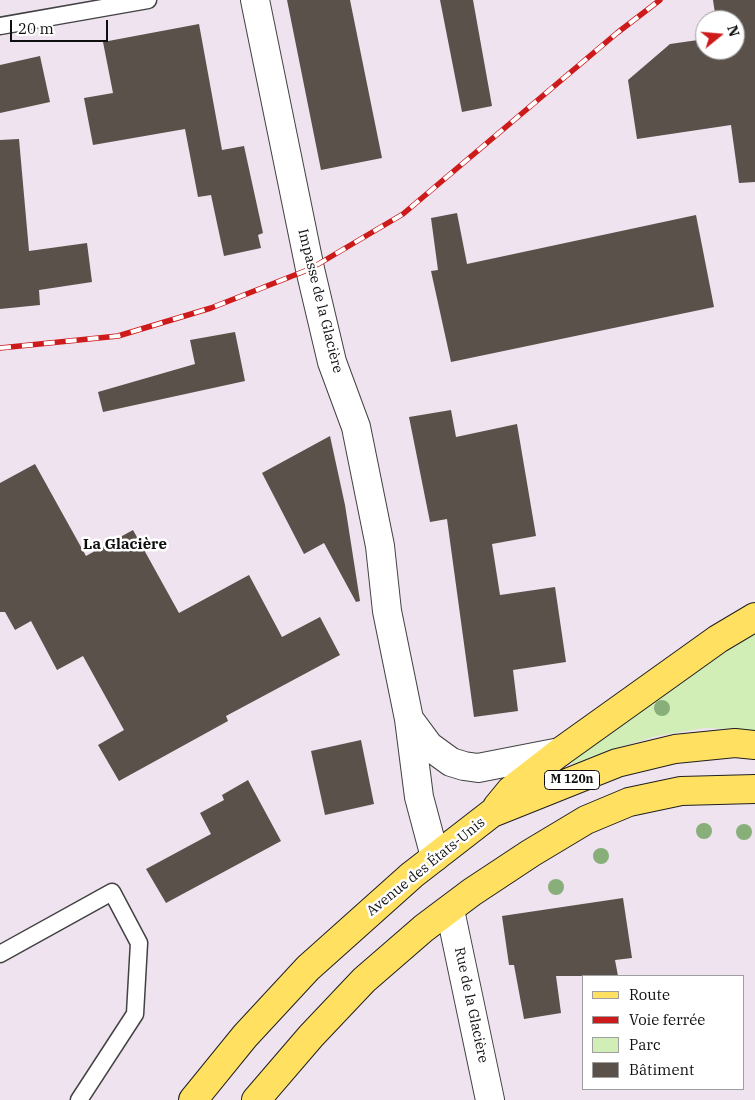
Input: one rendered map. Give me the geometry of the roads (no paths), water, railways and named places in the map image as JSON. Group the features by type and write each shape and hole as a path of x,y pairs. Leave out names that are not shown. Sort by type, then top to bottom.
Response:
{"main road":[{"path":"492,813 511,790 560,752 718,639 755,617"},
{"name":"Avenue des États-Unis","path":"193,1100 245,1036 308,968 435,856 492,813 617,763 675,749 735,743 755,745"},
{"path":"256,1100 310,1036 364,980 424,928 472,892 531,853 586,820 629,802 681,791 755,789"}],"street":[{"name":"Impasse de la Glacière","path":"255,0 310,269 332,362 356,427 380,546 388,611 409,719 419,797 435,856"},
{"name":"Impasse de la Glacière","path":"409,719 429,746 451,762 464,766 478,768 560,752"},
{"name":"Rue de la Glacière","path":"450,910 490,1100"}],"lane":[{"path":"0,26 148,0"},
{"path":"0,954 112,892 139,943 135,1014 79,1100"}],"railway":[{"path":"0,348 118,336 211,308 310,269 403,214 617,33 660,0"}],"district":[{"name":"La Glacière","path":"125,545"}]}
